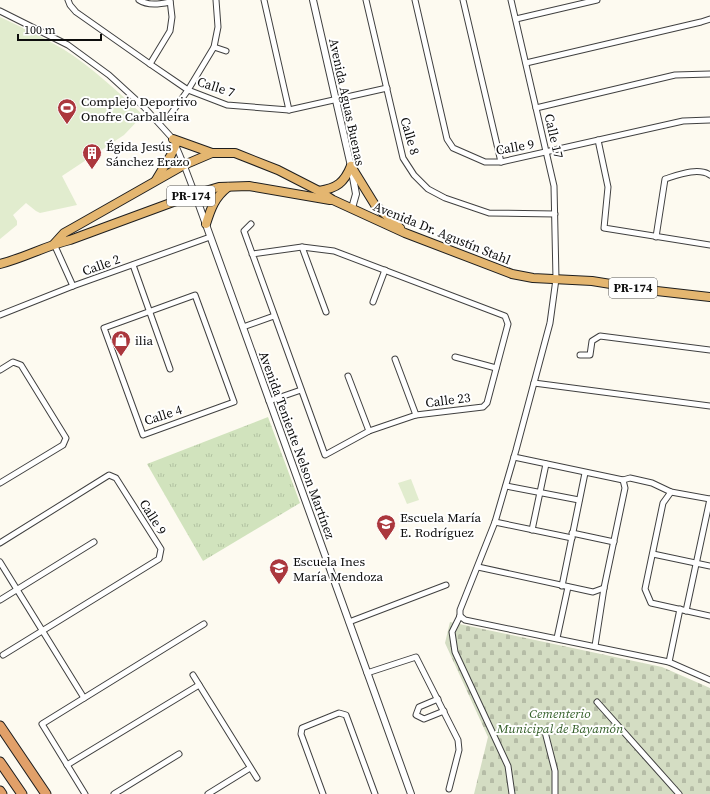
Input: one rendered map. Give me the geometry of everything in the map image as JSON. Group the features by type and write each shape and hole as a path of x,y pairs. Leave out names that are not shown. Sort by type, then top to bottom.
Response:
{"highway":[{"path":"155,182 171,155 174,142 212,153"},
{"name":"Avenida Dr. Agustín Stahl","path":"54,244 68,230 184,165 212,153 235,153 278,170 333,200 404,233 512,274 534,278 592,281 648,290 710,297"},
{"path":"319,191 330,189 338,185 346,178 350,166"},
{"path":"350,166 375,205 404,233"},
{"path":"271,189 292,187 297,179"},
{"name":"Avenida Dr. Agustín Stahl","path":"0,264 15,260 54,244 70,240 195,194 219,187 249,186 333,200"},
{"path":"206,224 212,206 220,194 228,187"},
{"path":"0,726 46,794"},
{"path":"0,762 22,794"}],"street":[{"name":"Calle 7","path":"68,0 76,12 188,90 227,105 289,110 386,88"},
{"path":"139,0 154,5 170,1 172,16 170,32 150,64"},
{"path":"170,115 188,90 214,47 218,27 216,0"},
{"path":"264,0 289,110"},
{"name":"Avenida Aguas Buenas","path":"313,0 356,194 352,208"},
{"name":"Calle 8","path":"366,0 403,158 414,175 428,188 445,198 489,213 556,214"},
{"name":"Calle 9","path":"414,0 447,139 453,148 485,162 501,162 683,120 710,120"},
{"path":"463,0 501,162"},
{"name":"Calle 17","path":"511,0 554,186 556,214 556,279 550,323 506,486 495,522 460,610 460,616 452,632 455,652 508,766 512,794"},
{"path":"516,19 597,0"},
{"path":"0,11 68,45 109,75 144,107 174,142 195,194"},
{"path":"526,63 710,19"},
{"path":"214,47 226,51"},
{"path":"536,108 675,75 710,74"},
{"path":"598,140 608,187 604,228 710,245"},
{"path":"656,237 665,179 696,171 710,175"},
{"name":"Avenida Teniente Nelson Martínez","path":"195,194 411,794"},
{"name":"Calle 23","path":"250,224 244,231 252,254 274,316 325,455 369,431 416,415 483,407 487,403 508,324 505,316 334,251 302,247 252,254"},
{"name":"Calle 2","path":"0,315 73,286 210,237"},
{"path":"54,244 73,286"},
{"path":"302,247 326,312"},
{"path":"133,265 170,369"},
{"path":"373,302 385,270"},
{"name":"Calle 4","path":"195,295 234,402 143,435 104,328 150,312 195,295"},
{"path":"243,327 274,316"},
{"path":"580,354 590,355 592,340 600,336 710,350"},
{"path":"456,357 496,368"},
{"path":"395,358 416,415"},
{"path":"0,370 13,362 21,365 66,438 63,445 0,484"},
{"path":"348,376 369,431"},
{"path":"534,383 710,406"},
{"path":"269,401 301,390"},
{"path":"514,457 623,480 630,478 652,483 671,492 710,499 686,611"},
{"path":"532,530 546,464"},
{"path":"562,586 585,472"},
{"name":"Calle 9","path":"0,543 109,475 116,478 160,549 159,559 3,654"},
{"path":"595,646 604,588 625,488 623,480"},
{"path":"506,486 579,500"},
{"path":"671,492 663,503 645,589 651,604 710,616"},
{"path":"495,522 532,530 614,542"},
{"path":"0,600 94,542"},
{"path":"653,554 710,566"},
{"path":"0,562 84,698"},
{"path":"478,567 593,592 604,588"},
{"path":"349,622 446,586"},
{"path":"557,638 568,587"},
{"path":"669,662 680,610"},
{"path":"460,616 465,620 669,662 710,680"},
{"path":"85,794 42,724 204,624"},
{"path":"367,672 416,657 458,740 459,750 449,789"},
{"path":"193,675 257,778"},
{"path":"67,765 199,685"},
{"path":"438,699 418,707 416,715 424,719 444,711"},
{"path":"597,702 618,728 679,794"},
{"path":"323,794 301,734 302,728 339,713 346,715 375,794"},
{"path":"545,732 555,771 555,794"},
{"path":"114,794 179,754"},
{"path":"208,794 250,768"}],"green space":[{"name":"Complejo Deportivo Onofre Carballeira","path":"0,17 48,40 74,56 104,80 143,115 124,135 62,176 77,205 40,213 26,203 13,215 17,221 17,225 0,239"},
{"path":"268,417 300,503 203,561 147,464"},
{"path":"411,479 419,500 407,504 398,483"},
{"name":"Cementerio Municipal de Bayamón","path":"450,622 662,667 710,688 710,794 474,794 488,737 445,643"}],"place":[{"name":"Complejo Deportivo Onofre Carballeira","path":"67,125"},
{"name":"Égida Jesús Sánchez Erazo","path":"92,170"},
{"name":"ilia","path":"121,357"},
{"name":"Escuela María E. Rodríguez","path":"386,541"},
{"name":"Escuela Ines María Mendoza","path":"279,585"}]}
